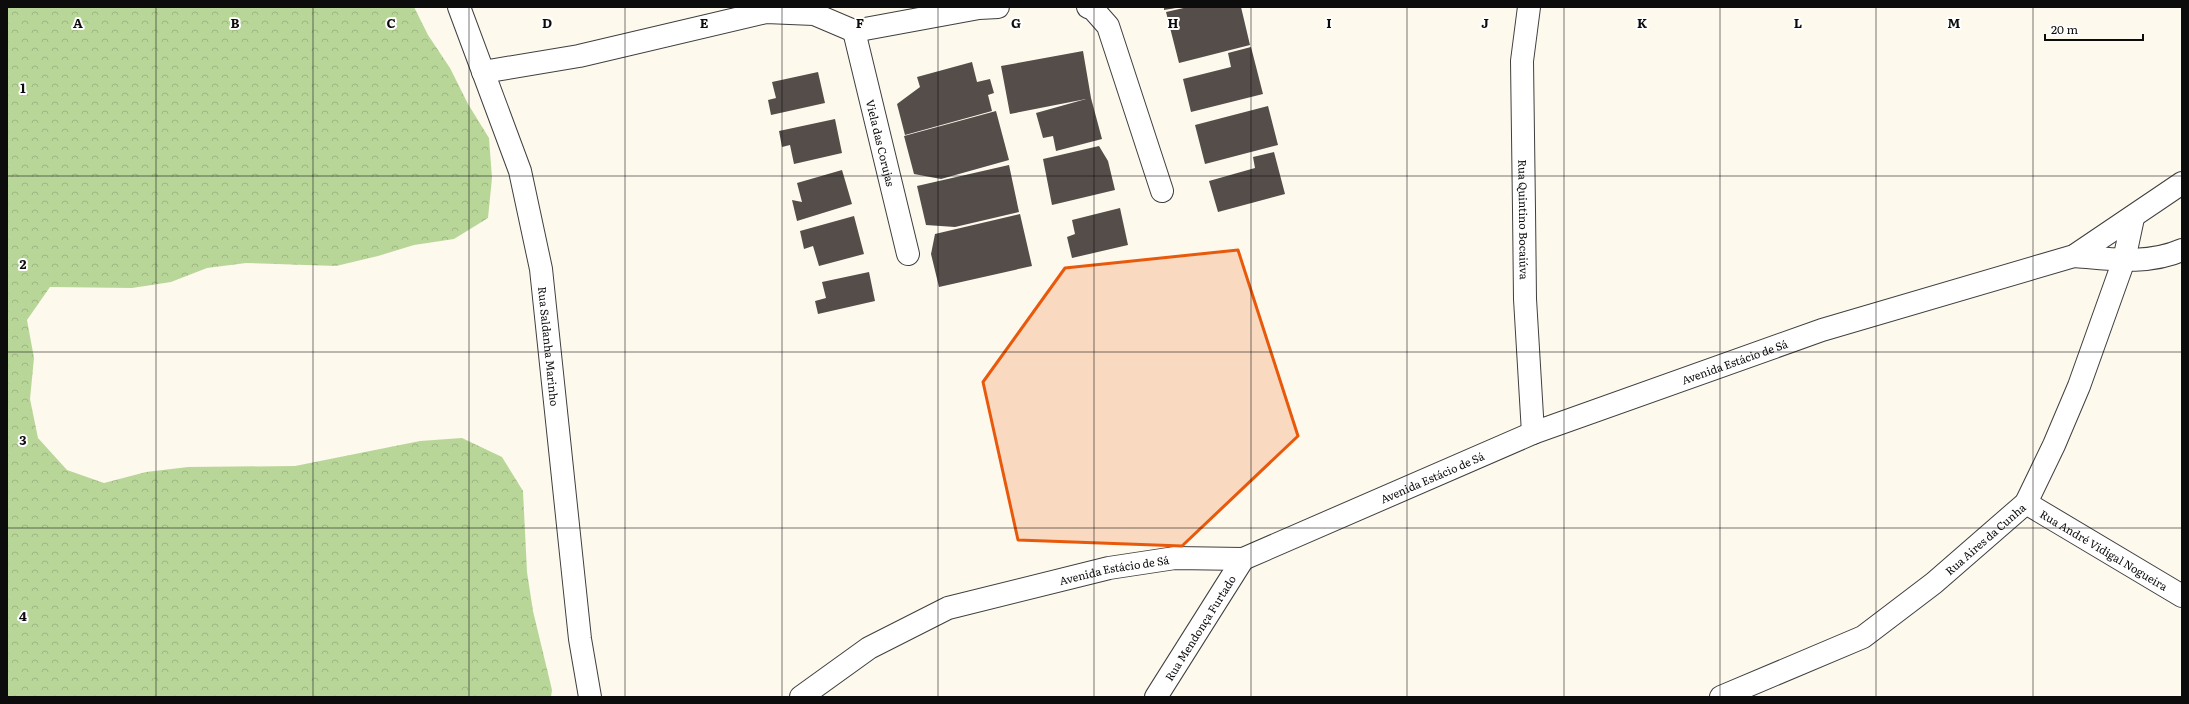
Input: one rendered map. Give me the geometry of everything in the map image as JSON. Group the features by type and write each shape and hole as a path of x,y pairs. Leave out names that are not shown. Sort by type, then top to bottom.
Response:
{"street":[{"name":"Rua Saldanha Marinho","path":"459,7 520,171 541,269 579,631 590,697"},
{"path":"483,72 579,56 766,12 814,14 854,31 979,8 998,7"},
{"path":"1088,7 1093,9 1108,26 1162,191"},
{"name":"Rua Quintino Bocaiúva","path":"1529,7 1522,61 1524,299 1533,433"},
{"name":"Viela das Corujas","path":"854,31 908,254"},
{"name":"Avenida Estácio de Sá","path":"801,697 869,648 948,608 1109,568 1176,558 1243,559 1533,433 1822,330 2074,256 2182,183"},
{"name":"Rua Aires da Cunha","path":"1721,697 1863,637 1934,583 2026,503 2054,445 2079,386 2124,260 2132,218"},
{"name":"Avenida Estácio de Sá","path":"2074,256 2124,260 2166,257 2182,250"},
{"name":"Rua André Vidigal Nogueira","path":"2026,503 2182,596"},
{"name":"Rua Mendonça Furtado","path":"1156,697 1243,559"}],"highlighted area":[{"path":"1238,250 1298,436 1182,546 1018,540 983,382 1065,268"}],"green space":[{"path":"7,7 414,7 428,35 450,68 468,104 489,138 492,178 488,218 454,239 414,245 378,256 336,266 246,263 207,268 171,282 132,288 50,287 27,320 34,358 30,399 38,438 67,470 104,483 146,472 188,467 295,466 420,441 462,438 502,457 523,491 527,572 533,611 552,690 551,697 7,697"}],"building":[{"path":"1164,7 1176,7 1176,8 1164,10"},
{"path":"1188,7 1241,7 1250,45 1179,63 1166,12"},
{"path":"1251,47 1263,94 1191,112 1183,79 1231,67 1228,53"},
{"path":"1083,51 1091,98 1102,139 1056,151 1053,136 1043,138 1036,113 1086,99 1010,114 1001,66"},
{"path":"972,62 977,82 990,79 994,93 988,95 992,111 905,135 897,104 920,87 917,77"},
{"path":"818,72 825,103 771,115 768,100 776,98 772,82"},
{"path":"1268,106 1278,145 1205,164 1195,125"},
{"path":"996,111 1009,160 941,179 914,174 904,136"},
{"path":"835,119 842,153 794,164 790,145 782,147 779,131"},
{"path":"1099,146 1108,161 1115,190 1052,205 1043,159"},
{"path":"1274,152 1285,194 1218,212 1209,181 1255,168 1253,157"},
{"path":"1009,165 1019,212 955,227 926,225 917,186"},
{"path":"842,170 852,204 797,221 792,200 802,202 797,183"},
{"path":"1120,208 1128,245 1072,258 1067,237 1075,234 1072,220"},
{"path":"1020,214 1032,266 939,287 931,254 935,234"},
{"path":"854,216 864,254 819,266 813,246 804,249 800,231"},
{"path":"869,272 875,301 818,314 815,301 826,298 822,282"}]}
